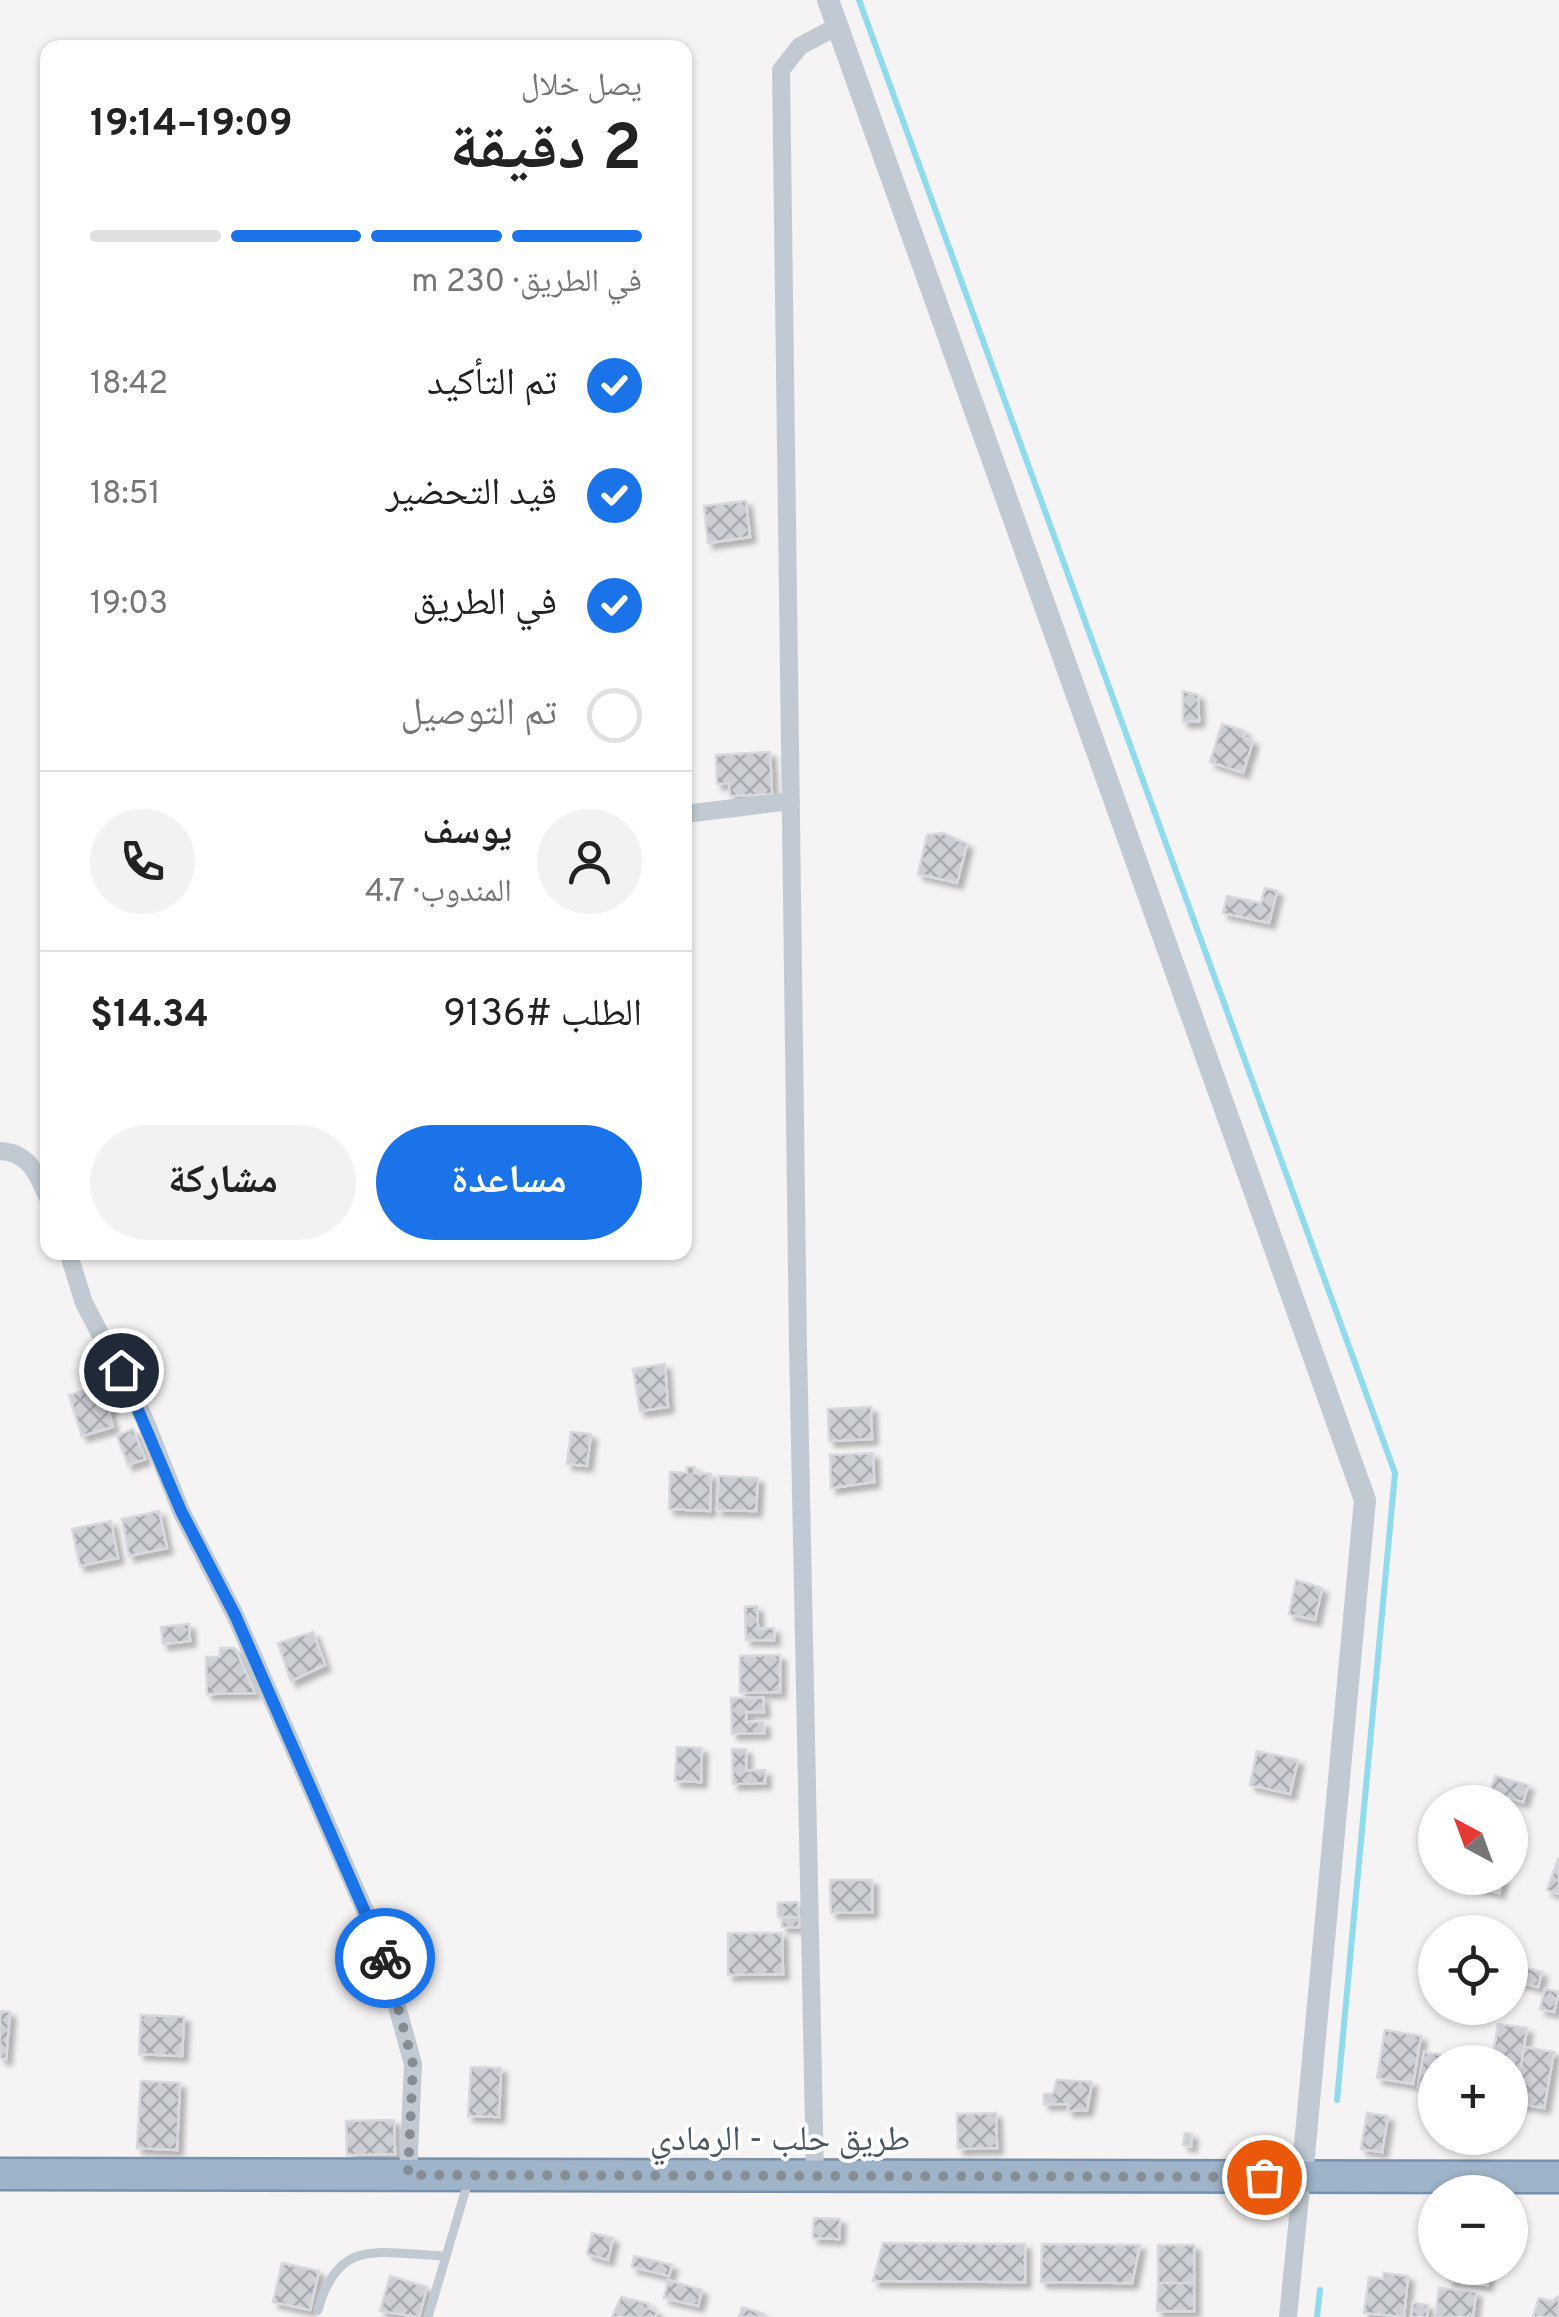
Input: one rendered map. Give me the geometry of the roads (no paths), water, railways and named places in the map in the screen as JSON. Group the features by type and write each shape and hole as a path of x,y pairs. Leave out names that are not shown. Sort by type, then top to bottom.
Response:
{"highway":[{"name":"طريق حلب - الرمادي","path":"0,2174 1559,2178"}],"street":[{"path":"828,0 1365,1500 1288,2317"},
{"path":"816,2176 781,70 800,46 838,26"},
{"path":"692,813 791,801"},
{"path":"0,1151 17,1152 28,1161 40,1183"},
{"path":"71,1260 84,1303 144,1418 181,1511 235,1615 380,1945 413,2064 408,2175"}],"lane":[{"path":"428,2317 470,2175"},
{"path":"318,2310 328,2277 345,2259 364,2254 446,2256"}],"waterway":[{"path":"859,0 1395,1473 1337,2100"},
{"path":"1317,2317 1320,2290"}]}
